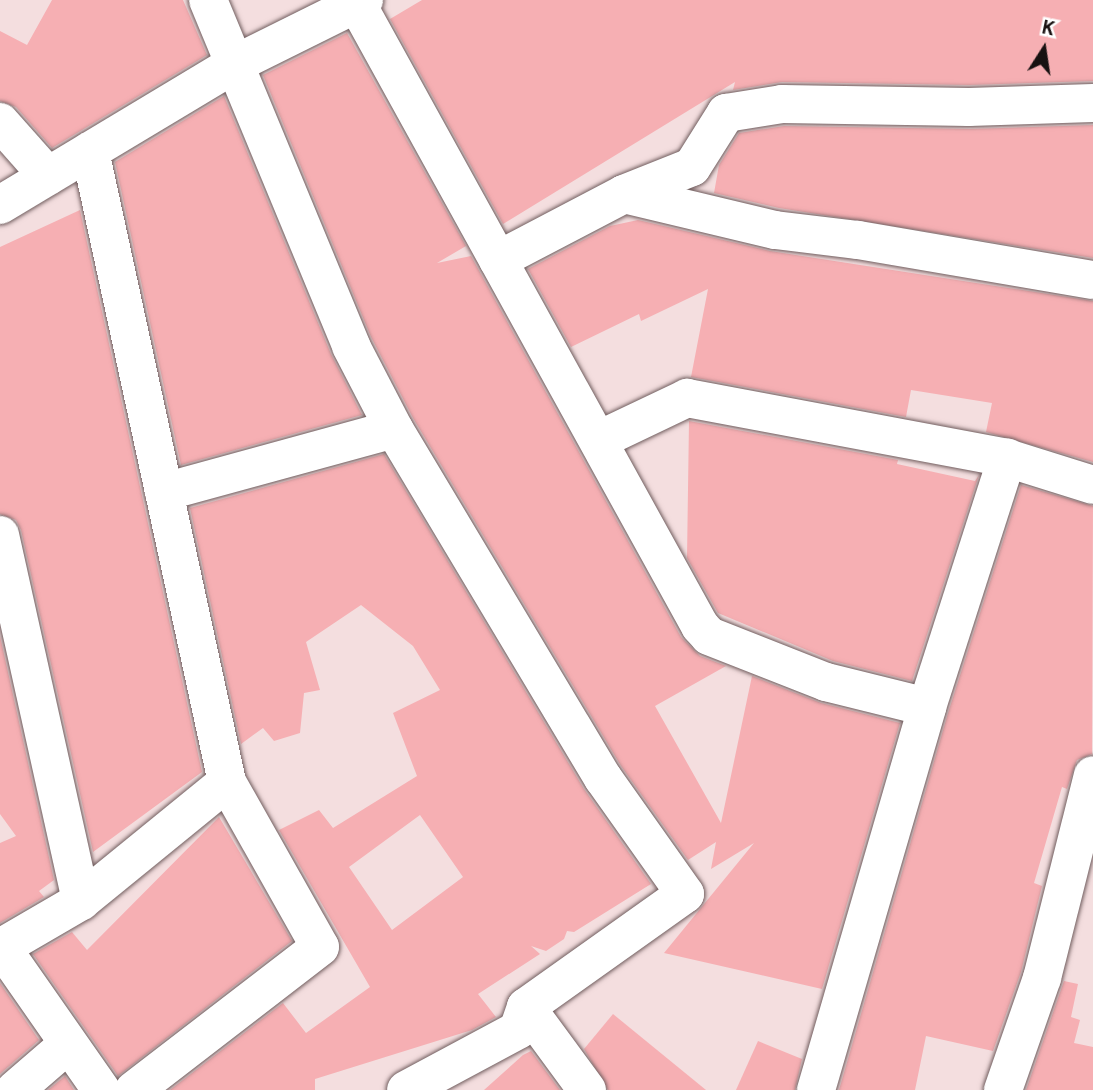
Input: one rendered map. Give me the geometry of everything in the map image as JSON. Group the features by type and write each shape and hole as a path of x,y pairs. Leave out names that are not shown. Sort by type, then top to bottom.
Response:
{"street":[{"path":"208,0 351,346 394,429 603,778 685,894 526,1007 518,1030 407,1090"},
{"path":"0,205 235,64 361,3 498,260 709,636 826,682 927,707"},
{"path":"498,260 624,194 692,167 726,113 756,107 1093,103"},
{"path":"0,122 48,176"},
{"path":"90,151 227,782 320,947 134,1090"},
{"path":"624,194 775,230 858,240 1093,279"},
{"path":"599,440 687,398 1007,458 1093,485"},
{"path":"164,492 394,429"},
{"path":"816,1090 927,707 1007,458"},
{"path":"0,535 81,901"},
{"path":"101,1090 66,1046 1,946 81,901 227,782"},
{"path":"1003,1090 1042,978 1090,795"},
{"path":"526,1007 587,1090"},
{"path":"15,1090 66,1046"}],"building":[{"path":"52,0 183,0 207,55 52,148 16,107 0,101 0,31 27,45"},
{"path":"422,0 1093,0 1093,81 969,85 782,82 733,90 735,82 503,224 390,19"},
{"path":"347,33 466,246 437,263 471,256 681,637 700,656 726,666 655,706 721,823 752,676 821,703 900,723 822,989 664,953 754,843 711,869 716,842 688,860 621,766 413,418 371,337 263,75"},
{"path":"224,96 331,354 362,415 181,465 115,162"},
{"path":"1093,125 1093,258 779,208 714,193 719,165 739,133 784,126 970,129"},
{"path":"80,210 202,772 93,852 21,530 16,520 0,514 0,247"},
{"path":"638,220 770,251 1093,301 1093,462 986,432 992,403 911,390 906,417 691,377 708,289 641,321 639,314 571,347 528,269 610,226"},
{"path":"689,421 898,460 897,464 975,481 979,475 912,681 833,661 718,613 687,558"},
{"path":"384,454 584,789 651,884 574,932 567,931 564,939 546,951 531,946 540,954 478,994 496,1017 472,1030 315,1079 315,1090 170,1090 283,1003 306,1033 370,987 279,830 319,810 333,828 417,776 393,713 440,690 413,646 361,605 306,642 320,690 304,693 300,733 274,741 263,728 241,744 190,508","holes":["420,815 463,877 392,930 349,867"]},
{"path":"1021,485 1093,506 1092,754 1077,760 1067,789 1062,787 1034,883 1042,886 1021,972 993,1051 926,1036 915,1090 839,1090 948,713"},
{"path":"0,636 54,880 39,891 44,897 0,923 0,843 16,836 0,814"},
{"path":"219,817 292,941 118,1076 33,954 72,932 87,950"},
{"path":"1064,981 1078,984 1071,1017 1080,1020 1074,1043 1093,1047 1093,1090 1026,1090"},
{"path":"0,983 39,1040 0,1074"},
{"path":"613,1014 706,1090 608,1090 584,1049"},
{"path":"758,1041 802,1059 795,1090 736,1090"},
{"path":"531,1051 560,1090 484,1090 523,1055"},
{"path":"65,1076 74,1090 48,1090"}]}
